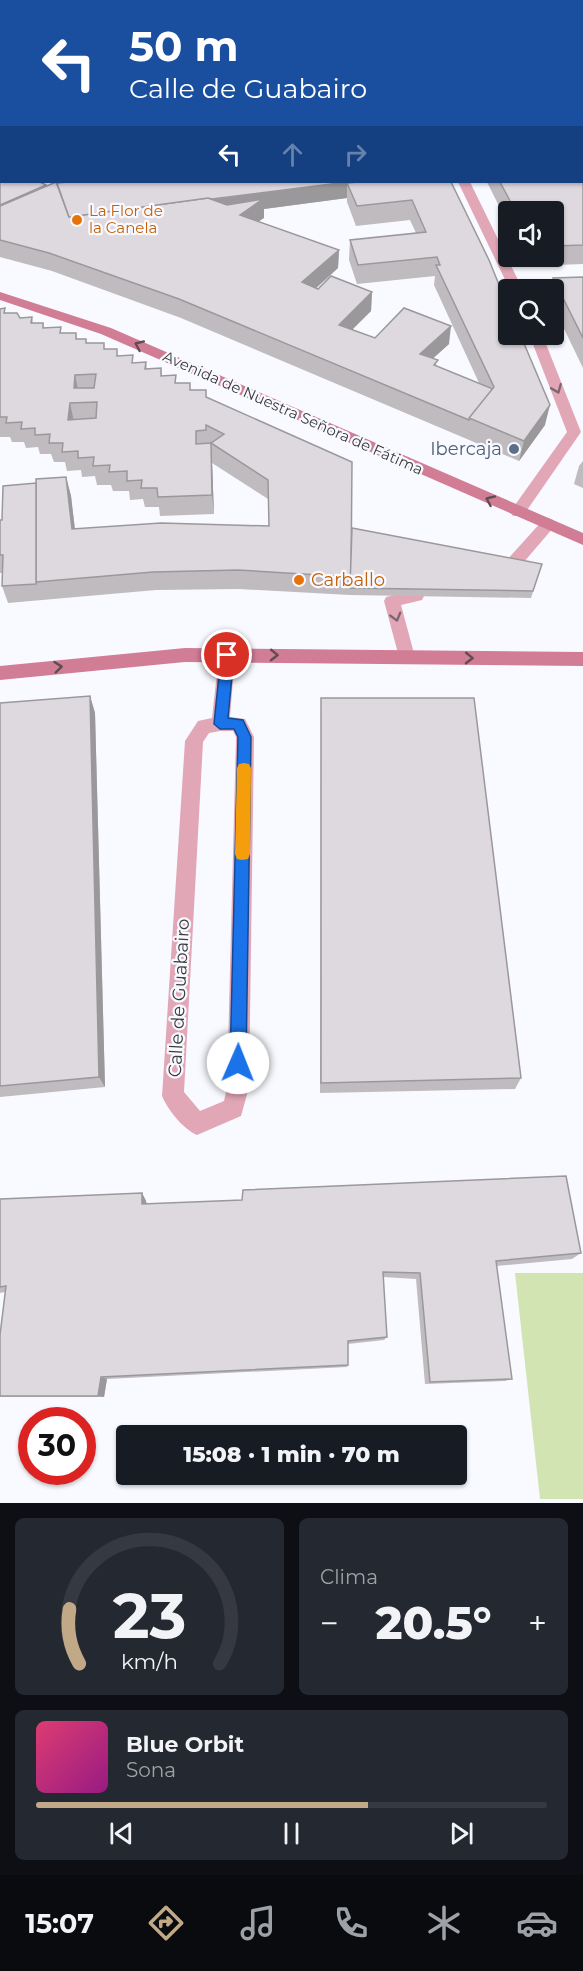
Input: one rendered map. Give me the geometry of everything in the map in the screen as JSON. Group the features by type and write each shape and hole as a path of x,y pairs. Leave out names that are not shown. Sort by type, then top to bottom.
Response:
{"street":[{"path":"464,183 512,279"},
{"path":"564,285 583,284"},
{"name":"Avenida de Nuestra Señora de Fátima","path":"0,296 106,331 583,539"},
{"path":"518,512 574,432 539,345"},
{"path":"511,566 548,524"},
{"path":"407,657 392,601 416,596"},
{"path":"0,673 185,655 583,659"},
{"path":"220,724 227,655"},
{"name":"Calle de Guabairo","path":"220,724 239,724 245,737 238,1087 233,1108 197,1124 173,1096 174,1072 194,741 204,726 220,724"}],"green space":[{"path":"515,1273 583,1273 583,1499 540,1499"}],"building":[{"path":"0,183 42,183 46,185 0,205"},
{"path":"54,183 56,183 69,217 208,198 227,205 263,199 240,215 339,250 302,282 318,289 331,276 372,292 339,325 375,338 404,308 451,326 420,354 438,360 434,365 493,389 469,420 179,299 49,253 0,240 0,206"},
{"path":"57,183 339,183 208,198 69,217"},
{"path":"347,183 451,183 498,282 498,345 525,345 550,405 524,441 469,418 494,387 436,265 440,265 437,257 358,265 350,240 426,232 412,200 357,206"},
{"path":"501,183 583,183 583,245 564,246 564,201 510,201"},
{"path":"583,277 583,338 564,300 564,279 553,278"},
{"path":"5,308 4,313 17,313 20,318 32,317 31,323 43,323 43,328 61,327 60,333 76,333 76,339 86,339 86,343 104,343 104,349 117,349 117,356 133,355 132,363 146,362 145,369 161,368 161,376 176,375 175,383 190,383 190,390 206,390 206,397 352,462 351,577 238,570 153,572 36,582 36,479 66,477 72,529 161,523 269,526 268,480 211,443 212,495 158,497 157,488 141,488 142,480 127,481 127,471 109,472 110,465 93,466 94,457 78,458 78,451 62,452 63,443 49,443 50,434 35,435 35,428 21,429 22,422 6,423 7,417 0,417 0,309","holes":["96,374 94,388 74,388 75,375","97,402 96,418 68,420 70,403","206,425 224,434 211,443 196,444 196,431 206,430"]},
{"path":"36,483 36,584 2,586 3,555 0,555 0,520 2,520 3,486"},
{"path":"352,528 542,564 533,591 350,588"},
{"path":"90,696 99,1077 0,1086 0,703"},
{"path":"321,698 474,698 521,1078 321,1083"},
{"path":"566,1176 581,1253 496,1261 512,1379 430,1382 420,1273 383,1272 387,1337 348,1341 348,1365 101,1377 98,1396 0,1396 0,1335 6,1286 0,1287 0,1199 142,1193 142,1204 242,1200 243,1190"}],"slow traffic":[{"path":"242,854 244,768"}],"place":[{"name":"La Flor de la Canela","path":"77,220"},
{"name":"Ibercaja","path":"514,449"},
{"name":"Carballo","path":"299,580"}],"route":[{"path":"227,655 220,724 239,724 245,737 238,1063"}]}
